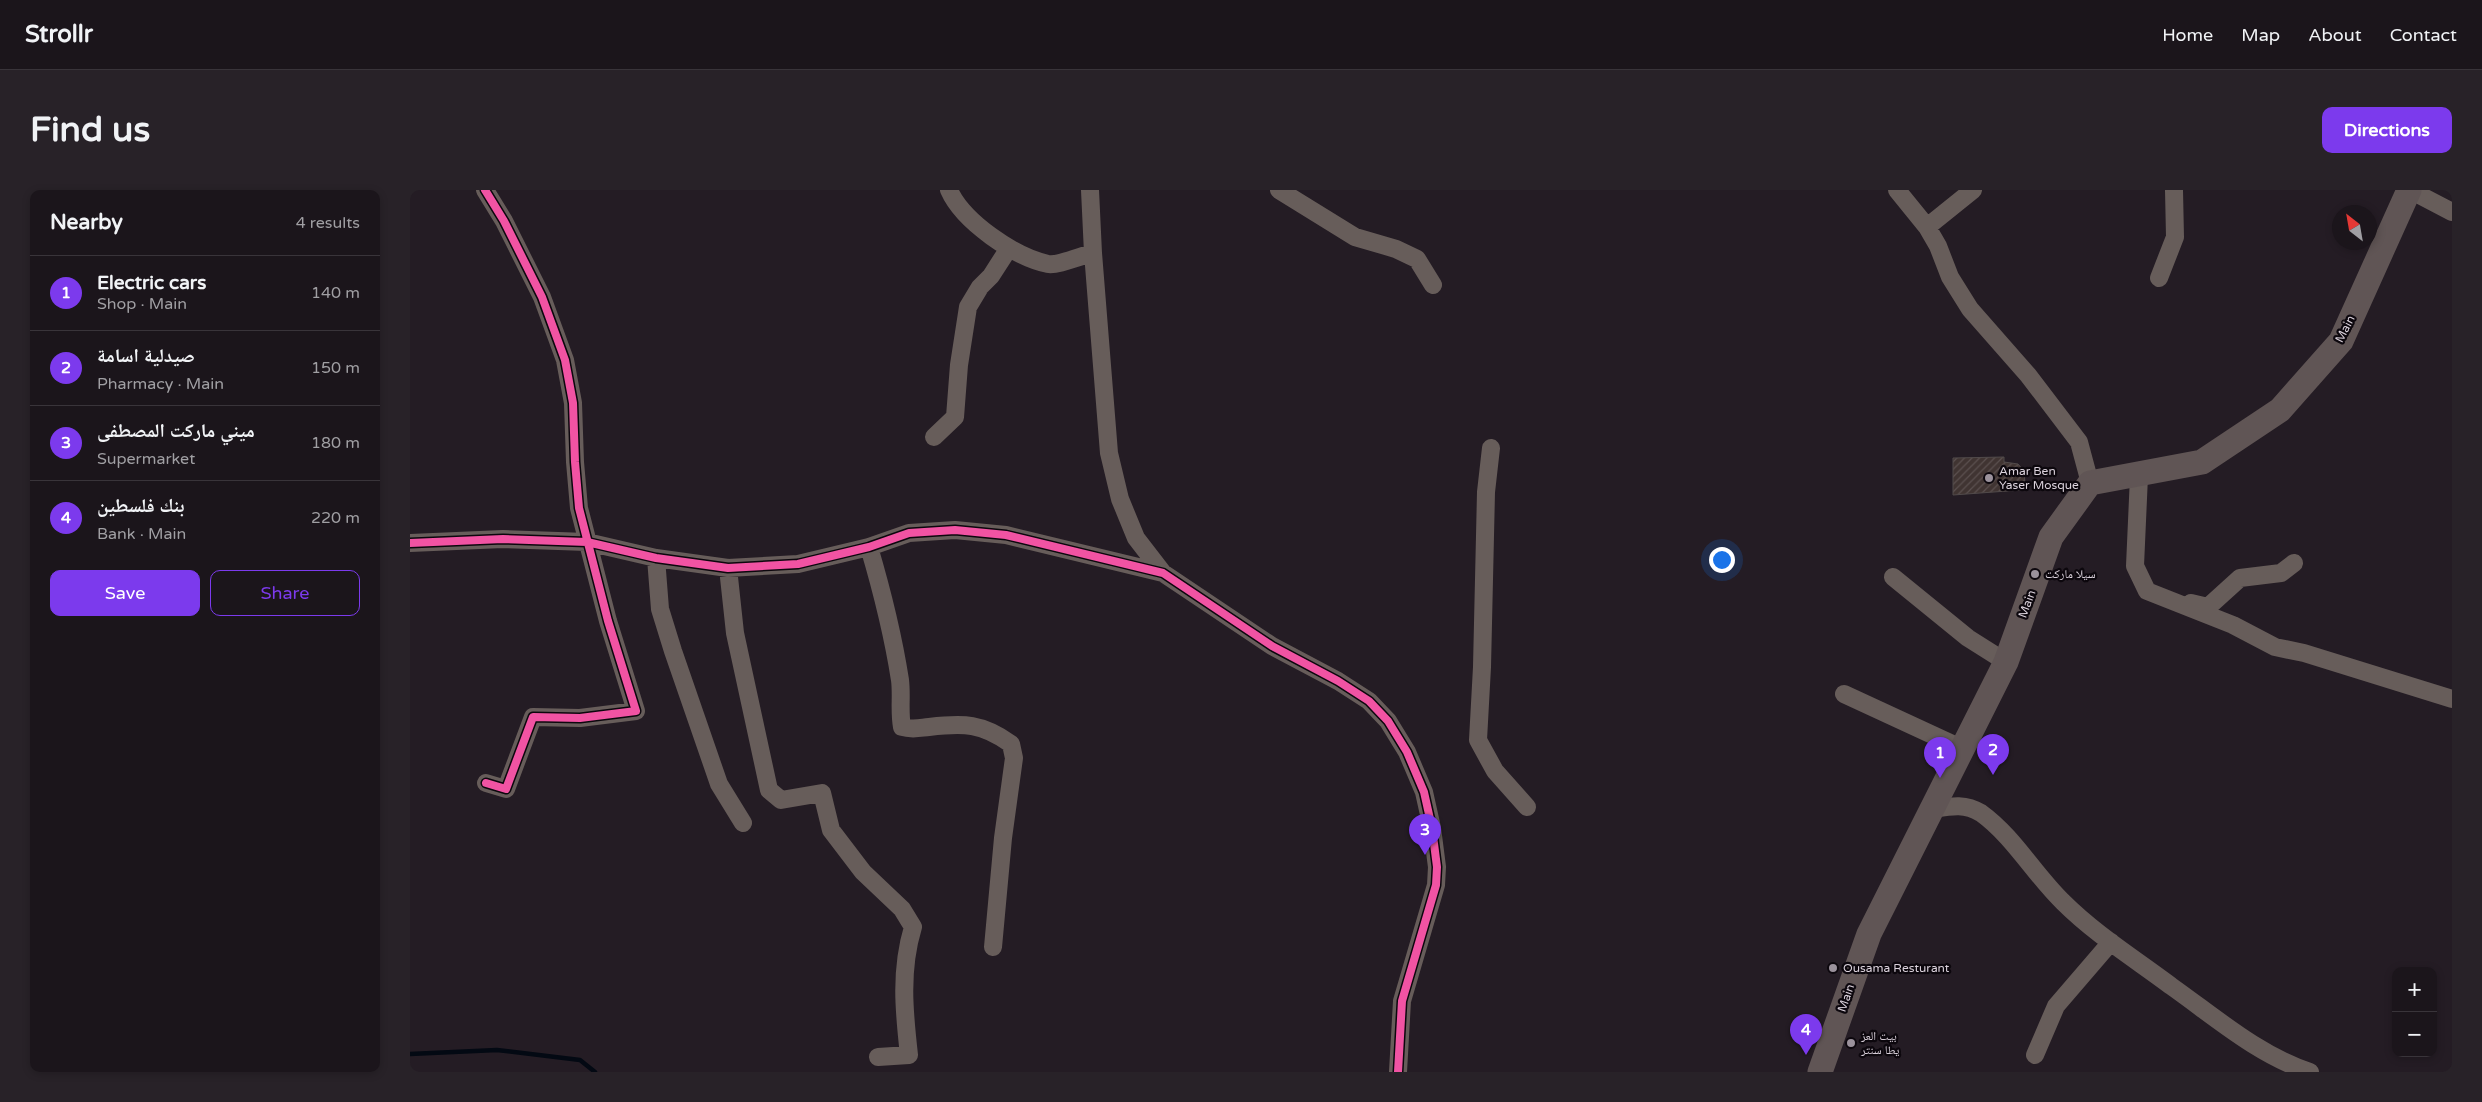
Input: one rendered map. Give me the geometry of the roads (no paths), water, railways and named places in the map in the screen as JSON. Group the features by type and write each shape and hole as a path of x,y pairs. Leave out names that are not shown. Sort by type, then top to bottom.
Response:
{"main road":[{"name":"Main","path":"1820,1072 1869,934 2006,662 2052,537 2090,483 2139,476 2202,462 2280,410 2341,341 2410,190"}],"street":[{"path":"485,190 504,220 542,297 565,360 573,403 576,485 587,542 619,658 636,711 580,718 533,717 506,789 486,783"},
{"path":"949,190 953,199 976,224 1008,248 1050,264 1093,252"},
{"path":"1090,190 1093,252 1110,453 1120,499 1136,538 1163,572 1272,646 1338,681 1369,701 1388,721 1407,752 1424,792 1432,828 1437,867 1436,884 1402,1001 1398,1072"},
{"path":"1279,190 1355,237 1396,249 1417,259 1433,285"},
{"path":"1897,190 1927,226 1950,277 1970,309 2028,375 2079,442 2090,483"},
{"path":"1927,226 1973,190"},
{"path":"2159,278 2175,237 2174,190"},
{"path":"2410,190 2452,212"},
{"path":"934,437 955,417 960,355 968,307 980,287 991,276 1008,248"},
{"path":"1491,448 1486,492 1482,667 1478,740 1495,771 1527,807"},
{"path":"2139,476 2135,566 2146,591 2233,625 2275,647 2304,653 2452,699"},
{"path":"410,543 503,539 587,542 656,558 728,568 798,564 869,547 909,533 955,530 1006,535 1163,572"},
{"path":"869,547 891,623 900,683 899,709 902,727 911,730 970,724 993,731 1011,744 1014,758 1003,838 993,947"},
{"path":"656,558 660,609 673,651 719,784 743,823"},
{"path":"2146,591 2208,607 2240,578 2281,573 2294,563"},
{"path":"728,568 735,633 769,790 781,800 822,793 831,830 863,872 902,909 913,927 907,946 902,994 909,1055 878,1058"},
{"path":"1894,577 1968,638 2006,662"},
{"path":"1844,694 1963,749"},
{"path":"1933,809 1960,804 1979,812 1995,824 2063,903 2111,942 2265,1052 2310,1072"},
{"path":"2035,1055 2056,1006 2111,942"}],"waterway":[{"path":"410,1054 497,1050 580,1060 595,1072"}],"place":[{"name":"Amar Ben Yaser Mosque","path":"1989,478"},
{"name":"سيلا ماركت","path":"2035,574"},
{"name":"صيدلية اسامة","path":"1993,775"},
{"name":"Electric cars","path":"1940,778"},
{"name":"ميني ماركت المصطفى","path":"1425,855"},
{"name":"Ousama Resturant","path":"1833,968"},
{"name":"بيت العز يطا سنتر","path":"1851,1043"},
{"name":"بنك فلسطين","path":"1806,1055"}]}
